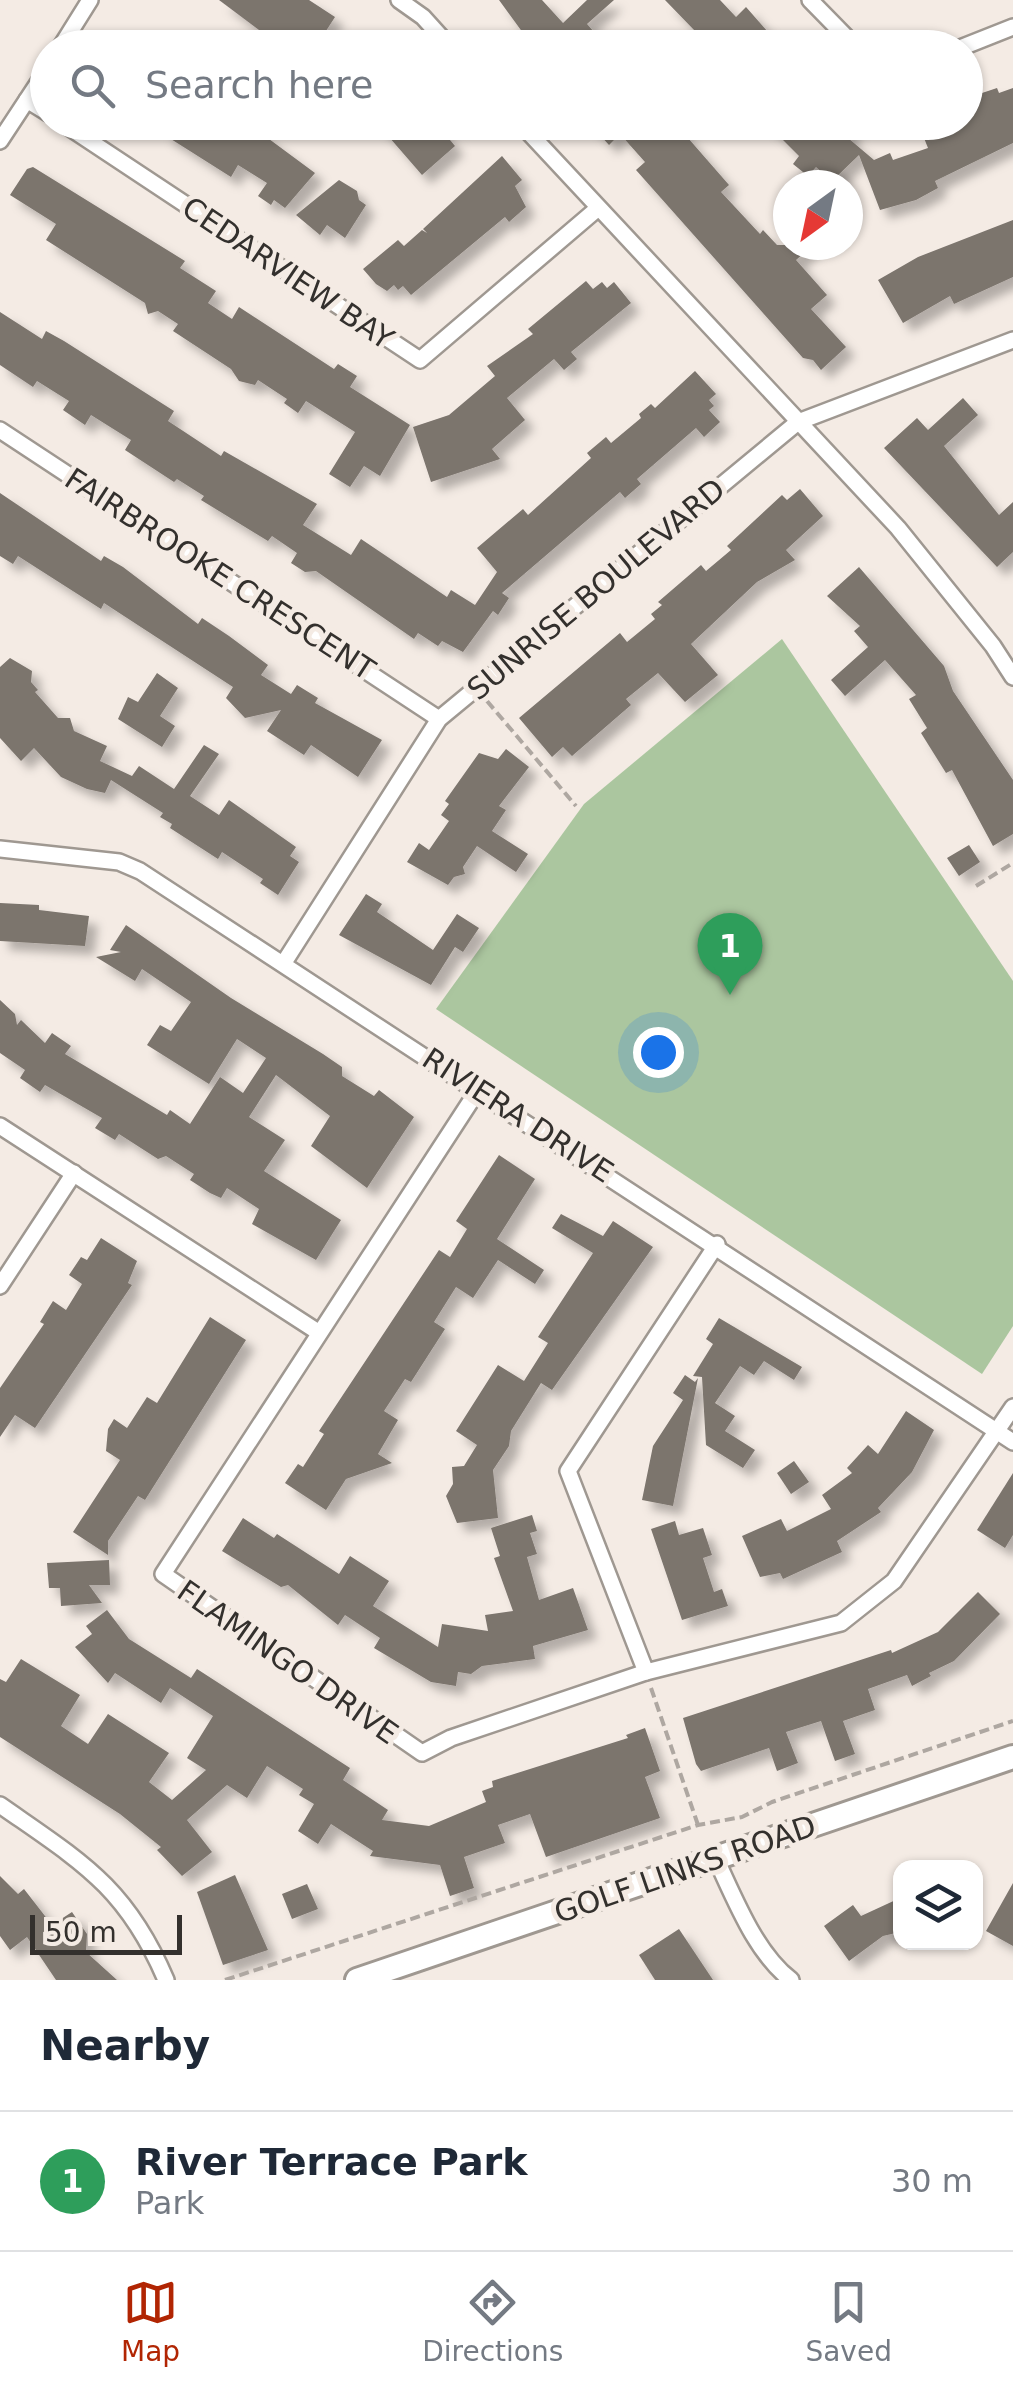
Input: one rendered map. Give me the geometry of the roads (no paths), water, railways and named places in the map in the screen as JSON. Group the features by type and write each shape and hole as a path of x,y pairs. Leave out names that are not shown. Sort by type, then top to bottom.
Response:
{"main road":[{"name":"GOLF LINKS ROAD","path":"357,1980 1013,1756"}],"street":[{"path":"71,30 90,0"},
{"path":"399,0 435,30"},
{"path":"424,17 434,0"},
{"path":"810,0 840,30"},
{"path":"983,39 1013,27"},
{"path":"0,141 30,95"},
{"name":"CEDARVIEW BAY","path":"89,140 420,360 597,209"},
{"path":"535,140 898,528 994,646 1013,678"},
{"name":"SUNRISE BOULEVARD","path":"285,962 439,719 798,422 1013,340"},
{"name":"FAIRBROOKE CRESCENT","path":"0,430 439,719"},
{"name":"RIVIERA DRIVE","path":"0,849 130,865 718,1244 1013,1442"},
{"name":"FLAMINGO DRIVE","path":"478,1090 163,1574 422,1753 451,1738 646,1672 840,1623 869,1605 894,1581 1013,1407"},
{"path":"0,1126 318,1332"},
{"path":"0,1286 74,1173"},
{"path":"646,1672 568,1471 718,1244"},
{"path":"0,1805 93,1870 123,1899 166,1980"},
{"path":"716,1858 737,1904 777,1969 791,1980"}],"place":[{"name":"River Terrace Park","path":"730,995"}]}
